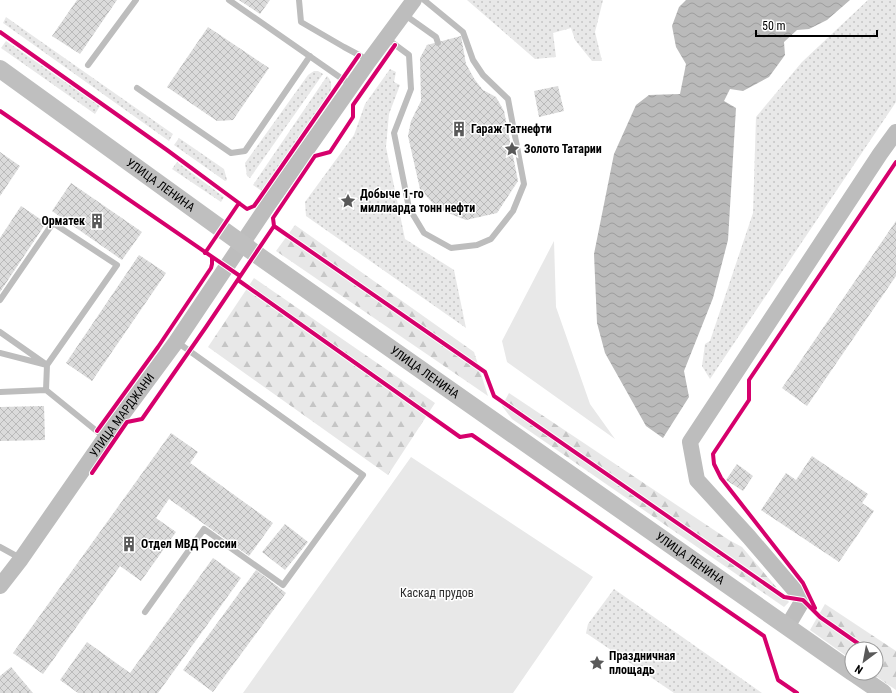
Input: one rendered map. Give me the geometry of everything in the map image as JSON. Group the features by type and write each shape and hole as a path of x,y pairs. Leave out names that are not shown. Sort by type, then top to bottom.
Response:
{"main road":[{"name":"УЛИЦА ЛЕНИНА","path":"0,69 242,244 844,666"},
{"name":"УЛИЦА ЛЕНИНА","path":"866,681 883,693"}],"street":[{"name":"УЛИЦА МАРДЖАНИ","path":"0,586 21,559 105,438 176,342 369,61 414,0"},
{"path":"787,627 803,600 749,537 696,480 690,442 896,132"}],"lane":[{"path":"88,65 136,0"},
{"path":"229,0 352,86"},
{"path":"298,0 301,22 369,61"},
{"path":"386,38 409,55 411,89 394,134 409,208 424,233 451,248 477,246 491,239 513,211 524,184 508,99 483,75 473,60 463,32 424,0"},
{"path":"404,14 436,37 438,43"},
{"path":"137,88 231,153 245,151 310,56"},
{"path":"0,300 53,223 117,265 47,365 46,390"},
{"path":"0,332 47,365"},
{"path":"145,612 204,529 283,585 363,475 176,342"},
{"path":"0,353 47,365"},
{"path":"0,392 46,390 105,438"},
{"path":"0,547 21,559"}],"green space":[{"path":"467,0 603,0 595,32 602,61 592,61 575,40 571,28 553,33 556,57 535,59"},
{"path":"868,0 896,0 896,102 710,379 702,366 705,344 710,341 753,213 756,117 802,62"},
{"path":"6,17 173,134 169,141 3,23"},
{"path":"6,41 100,106 95,114 1,48"},
{"path":"390,69 396,72 394,82 400,85 389,114 386,147 405,239 454,270 466,328 306,216 305,202 354,135 365,104"},
{"path":"314,71 318,71 323,74 250,178 247,176 245,163 308,75"},
{"path":"327,76 331,84 330,92 262,191 253,185"},
{"path":"179,138 224,169 227,180 225,181 174,145"},
{"path":"177,162 224,197 221,202 172,169"},
{"path":"295,225 474,352 488,396 276,251"},
{"path":"554,241 556,307 590,404 615,439 507,362 502,341"},
{"path":"254,278 435,403 388,475 208,347"},
{"path":"509,393 729,540 742,547 789,602 784,607 512,419 502,406"},
{"name":"Каскад прудов","path":"411,457 593,577 513,693 243,693"},
{"path":"614,589 762,693 674,693 586,633 588,624"},
{"path":"825,604 881,641 844,641 844,654 810,630"},
{"path":"884,643 896,651 896,690 883,681 884,681"}],"water":[{"path":"686,0 850,0 827,20 809,29 797,30 784,42 785,55 769,77 743,91 730,89 724,101 736,108 728,240 713,298 684,371 689,397 663,438 646,426 605,353 597,323 594,254 614,154 636,105 649,95 680,94 686,64 676,47 672,26 679,7"}],"building":[{"path":"77,0 117,0 80,54 52,36"},
{"path":"239,0 270,0 260,14"},
{"path":"208,27 269,68 233,120 217,121 167,87"},
{"name":"Гараж Татнефти","path":"461,36 466,64 475,80 483,90 496,97 504,111 518,181 497,213 466,220 438,209 420,189 408,136 411,121 421,101 420,58 427,45"},
{"path":"558,86 564,111 539,117 534,91"},
{"path":"0,152 20,166 0,196"},
{"name":"Орматек","path":"71,183 142,232 122,260 52,211"},
{"path":"21,206 46,223 0,292 0,238"},
{"path":"896,221 896,276 807,406 782,388"},
{"path":"139,255 166,273 92,381 66,363"},
{"path":"44,406 45,440 0,441 0,407"},
{"name":"Отдел МВД России","path":"171,433 198,452 190,463 273,523 249,556 169,499 156,518 176,532 141,581 120,566 43,674 13,653"},
{"path":"812,456 868,494 862,503 874,511 839,562 761,510 786,473 796,480"},
{"path":"737,464 753,476 743,491 726,480"},
{"path":"285,524 308,542 285,570 262,552"},
{"path":"213,558 241,578 158,693 78,693 60,680 87,642 130,673"},
{"path":"256,570 286,593 213,692 183,670"},
{"path":"11,667 33,693 0,693 0,676"}],"cycle path":[{"path":"0,32 167,150 247,209 254,206 359,55"},
{"path":"92,473 127,422 142,419 274,226 273,218 315,156 330,152 353,117 353,105 395,45"},
{"path":"0,111 240,276"},
{"path":"815,608 803,583 721,478 714,464 713,454 749,400 749,380 896,162"},
{"path":"205,253 239,203"},
{"path":"274,226 485,372 494,396 784,597 803,600 820,617 854,641"},
{"path":"97,431 158,347 211,268 212,257"},
{"path":"238,280 460,437 472,435 764,636 778,680 797,693"}],"place":[{"name":"Гараж Татнефти","path":"459,129"},
{"name":"Золото Татарии","path":"512,149"},
{"name":"Добыче 1-го миллиарда тонн нефти","path":"348,201"},
{"name":"Орматек","path":"97,221"},
{"name":"Отдел МВД России","path":"129,544"},
{"name":"Праздничная площадь","path":"597,663"}]}
